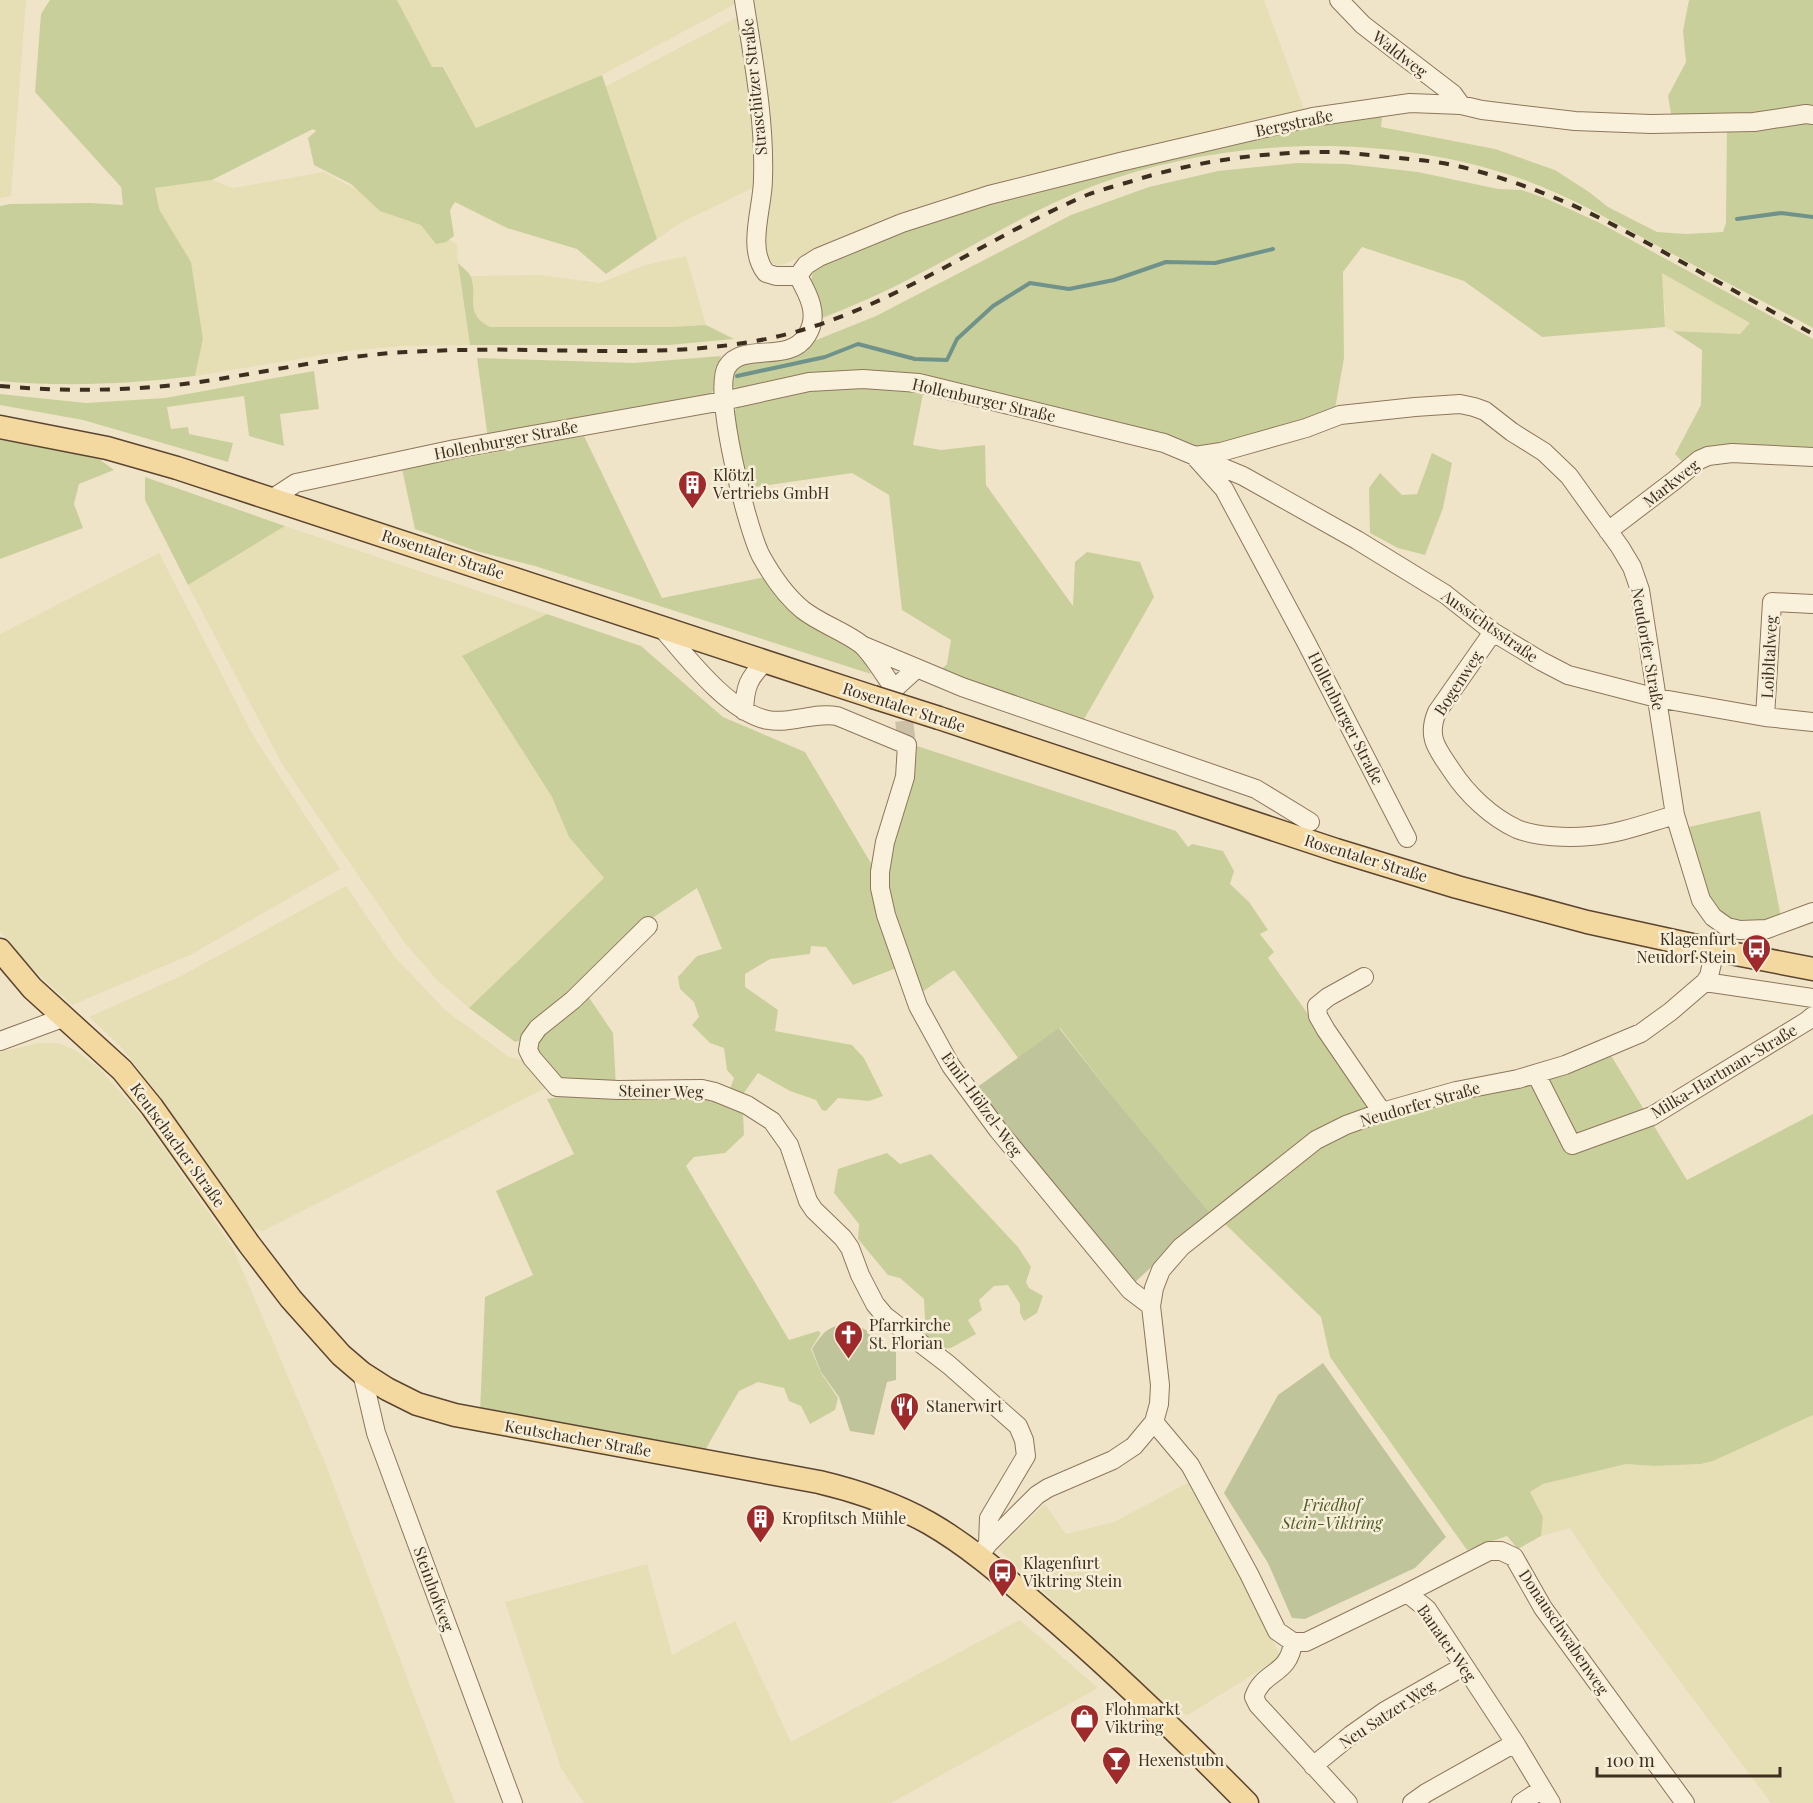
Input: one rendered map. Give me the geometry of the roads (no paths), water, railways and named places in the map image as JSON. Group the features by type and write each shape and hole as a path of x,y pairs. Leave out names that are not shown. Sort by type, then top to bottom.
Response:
{"main road":[{"name":"Rosentaler Straße","path":"0,427 107,448 273,498 766,661 884,693 939,718 1336,850 1457,887 1587,922 1813,969"},
{"name":"Keutschacher Straße","path":"0,950 32,988 122,1070 152,1107 291,1299 341,1355 362,1373 417,1404 454,1415 819,1482 854,1491 889,1504 929,1523 984,1550 1206,1761 1247,1803"}],"street":[{"name":"Straschitzer Straße","path":"744,0 759,106 764,179 756,243 757,258 766,273 776,276 798,276"},
{"name":"Waldweg","path":"1339,0 1363,25 1453,94 1461,105"},
{"name":"Bergstraße","path":"798,276 806,265 819,257 902,223 1000,192 1313,117 1410,103 1461,105 1482,110 1575,121 1630,123 1754,122 1806,114 1813,115"},
{"path":"798,276 809,297 813,311 810,331 803,343 792,350 741,356 732,361 723,376 723,400 746,512 760,554 783,590 804,610 863,646 962,687 1256,789 1310,822"},
{"name":"Hollenburger Straße","path":"273,498 296,483 455,449 809,382 863,379 918,383 1164,443 1194,456 1224,489 1407,838"},
{"name":"Neudorfer Straße","path":"1194,456 1221,452 1306,428 1340,415 1460,404 1485,411 1512,432 1544,452 1569,476 1632,567 1640,590 1675,815 1701,900 1713,917 1727,927 1740,930 1767,929 1813,912"},
{"name":"Markweg","path":"1608,531 1699,460 1708,456 1732,453 1813,457"},
{"name":"Aussichtsstraße","path":"1194,456 1243,476 1357,540 1445,594 1493,632 1541,662 1568,675 1657,698 1766,717 1813,722"},
{"name":"Loibltalweg","path":"1766,717 1772,602 1813,604"},
{"name":"Emil-Hölzel-Weg","path":"661,627 726,698 744,711 767,720 781,721 829,715 907,745 905,777 885,842 880,888 886,915 918,1006 951,1066 998,1130 1130,1290 1151,1306"},
{"name":"Bogenweg","path":"1493,632 1437,712 1432,724 1432,735 1437,748 1459,782 1501,820 1518,830 1546,835 1569,837 1611,833 1675,815"},
{"path":"863,646 884,693 916,669"},
{"path":"744,711 748,682 766,661"},
{"name":"Steiner Weg","path":"648,926 573,1000 538,1028 531,1039 528,1050 532,1058 556,1087 618,1090 702,1089 747,1105 772,1121 789,1145 808,1201 850,1248 860,1275 875,1304 885,1316 949,1365 1018,1426 1024,1440 1026,1456 989,1518 984,1550"},
{"path":"1715,950 1709,976 1705,982 1813,998"},
{"path":"1364,977 1328,997 1317,1006 1318,1016 1382,1112"},
{"name":"Neudorfer Straße","path":"1151,1306 1154,1288 1161,1270 1181,1247 1316,1140 1346,1125 1382,1112 1456,1091 1536,1074 1565,1065 1641,1033 1705,982"},
{"name":"Milka-Hartman-Straße","path":"1536,1074 1572,1145 1652,1116 1813,1016"},
{"path":"0,1041 64,1017"},
{"path":"984,1550 1037,1495 1047,1488 1113,1460 1134,1446 1154,1422 1159,1404 1160,1385 1151,1306"},
{"name":"Steinhofweg","path":"362,1373 376,1433 513,1803"},
{"path":"1154,1422 1190,1465 1277,1631 1293,1642 1292,1653 1287,1663 1257,1687 1254,1697 1258,1706 1348,1803"},
{"name":"Donauschwabenweg","path":"1407,1593 1489,1551 1501,1551 1514,1557 1543,1608 1685,1803"},
{"name":"Banater Weg","path":"1293,1642 1306,1642 1407,1593 1427,1609 1547,1796"},
{"name":"Neu Satzer Weg","path":"1313,1766 1385,1711 1464,1666"},
{"path":"1412,1803 1515,1743"},
{"path":"1521,1803 1547,1796"}],"waterway":[{"path":"1737,219 1781,213 1813,217"},
{"path":"737,376 825,357 858,344 915,359 947,360 957,339 993,306 1030,283 1069,289 1114,280 1166,262 1215,263 1273,249"}],"tunnel":[{"path":"896,695 904,720 907,745"}],"railway":[{"path":"0,386 75,390 125,389 199,382 380,354 484,350 696,349 762,340 833,320 871,304 1087,195 1188,166 1258,155 1305,152 1350,153 1443,163 1530,188 1608,222 1813,334"}],"place":[{"name":"Klötzl Vertriebs GmbH","path":"692,510"},
{"name":"Klagenfurt Neudorf Stein","path":"1757,974"},
{"name":"Pfarrkirche St. Florian","path":"848,1360"},
{"name":"Stanerwirt","path":"905,1432"},
{"name":"Kropfitsch Mühle","path":"761,1544"},
{"name":"Klagenfurt Viktring Stein","path":"1002,1598"},
{"name":"Flohmarkt Viktring","path":"1084,1744"},
{"name":"Hexenstubn","path":"1117,1786"}],"park label":[{"name":"Friedhof Stein-Viktring","path":"1332,1514"}]}
